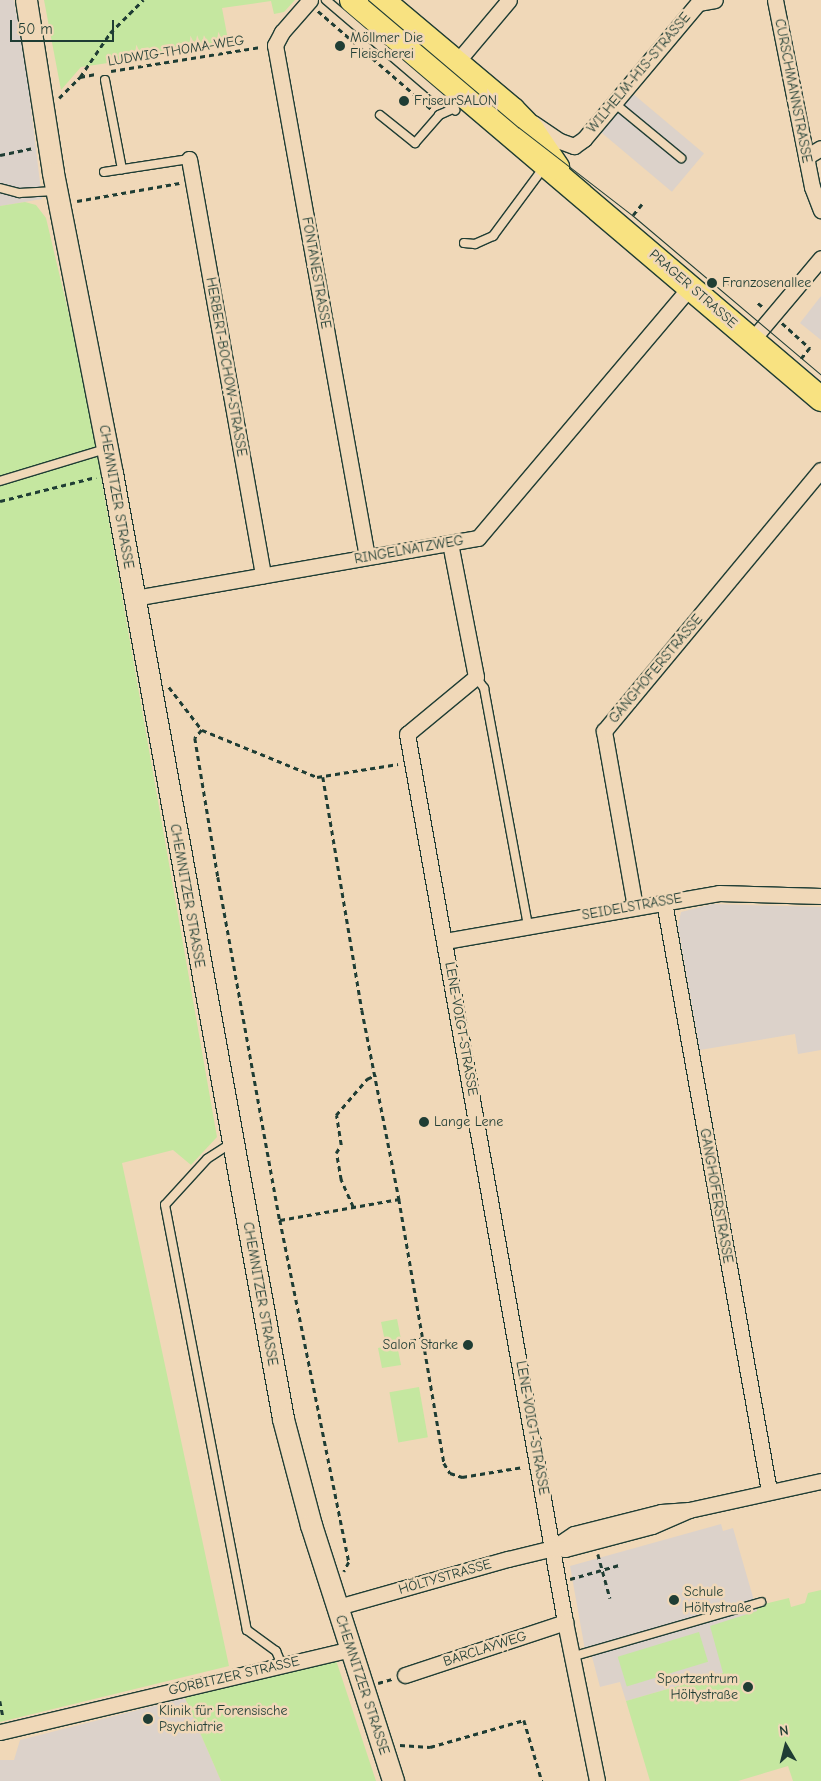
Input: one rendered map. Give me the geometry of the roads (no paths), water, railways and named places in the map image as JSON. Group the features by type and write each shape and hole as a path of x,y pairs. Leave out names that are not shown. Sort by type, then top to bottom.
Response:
{"main road":[{"name":"CHEMNITZER STRASSE","path":"26,0 57,191 112,473 232,1143 289,1448 393,1781"},
{"name":"PRAGER STRASSE","path":"352,0 457,101 565,179 821,399"},
{"name":"PRAGER STRASSE","path":"382,0 513,110 541,141 565,179"}],"street":[{"path":"456,63 510,0"},
{"name":"WILHELM-HIS-STRASSE","path":"513,110 560,141 574,146 584,139 698,3 715,0"},
{"name":"CURSCHMANNSTRASSE","path":"775,0 806,157 821,210"},
{"name":"FONTANESTRASSE","path":"309,1 282,32 275,45 367,557"},
{"path":"806,157 821,148"},
{"name":"HERBERT-BOCHOW-STRASSE","path":"189,159 263,575"},
{"path":"752,340 821,258"},
{"name":"RINGELNATZWEG","path":"134,598 478,538 690,286"},
{"name":"GANGHOFERSTRASSE","path":"635,907 604,732 821,470"},
{"path":"450,542 476,677"},
{"name":"LENE-VOIGT-STRASSE","path":"476,677 407,734 553,1548"},
{"name":"SEIDELSTRASSE","path":"445,941 719,892 821,896"},
{"name":"GANGHOFERSTRASSE","path":"664,902 769,1491"},
{"name":"HÖLTYSTRASSE","path":"338,1608 553,1548 574,1534 661,1512 689,1510 821,1481"},
{"name":"HÖLTYSTRASSE","path":"553,1548 565,1549 652,1526 689,1510"},
{"path":"553,1548 571,1656 597,1781"},
{"name":"BARCLAYWEG","path":"405,1675 565,1622"},
{"name":"GORBITZER STRASSE","path":"0,1732 351,1649"}],"lane":[{"path":"326,0 457,101 439,115 415,143 380,115"},
{"path":"107,76 122,169"},
{"path":"614,103 681,158"},
{"path":"104,172 189,159"},
{"path":"464,242 475,244 493,236 545,165"},
{"path":"0,188 19,193 57,191"},
{"path":"0,481 107,449"},
{"path":"476,677 484,688 528,926"},
{"path":"232,1143 207,1159 165,1205 247,1630 276,1651 282,1665"},
{"path":"571,1656 761,1602"}],"tram line":[{"path":"368,0 518,127 632,215 821,375"}],"place":[{"name":"Möllmer Die Fleischerei","path":"340,46"},
{"name":"FriseurSALON","path":"404,101"},
{"name":"Franzosenallee","path":"712,283"},
{"name":"Lange Lene","path":"424,1122"},
{"name":"Salon Starke","path":"468,1345"},
{"name":"Schule Höltystraße","path":"674,1600"},
{"name":"Sportzentrum Höltystraße","path":"748,1687"},
{"name":"Klinik für Forensische Psychiatrie","path":"148,1719"}]}
